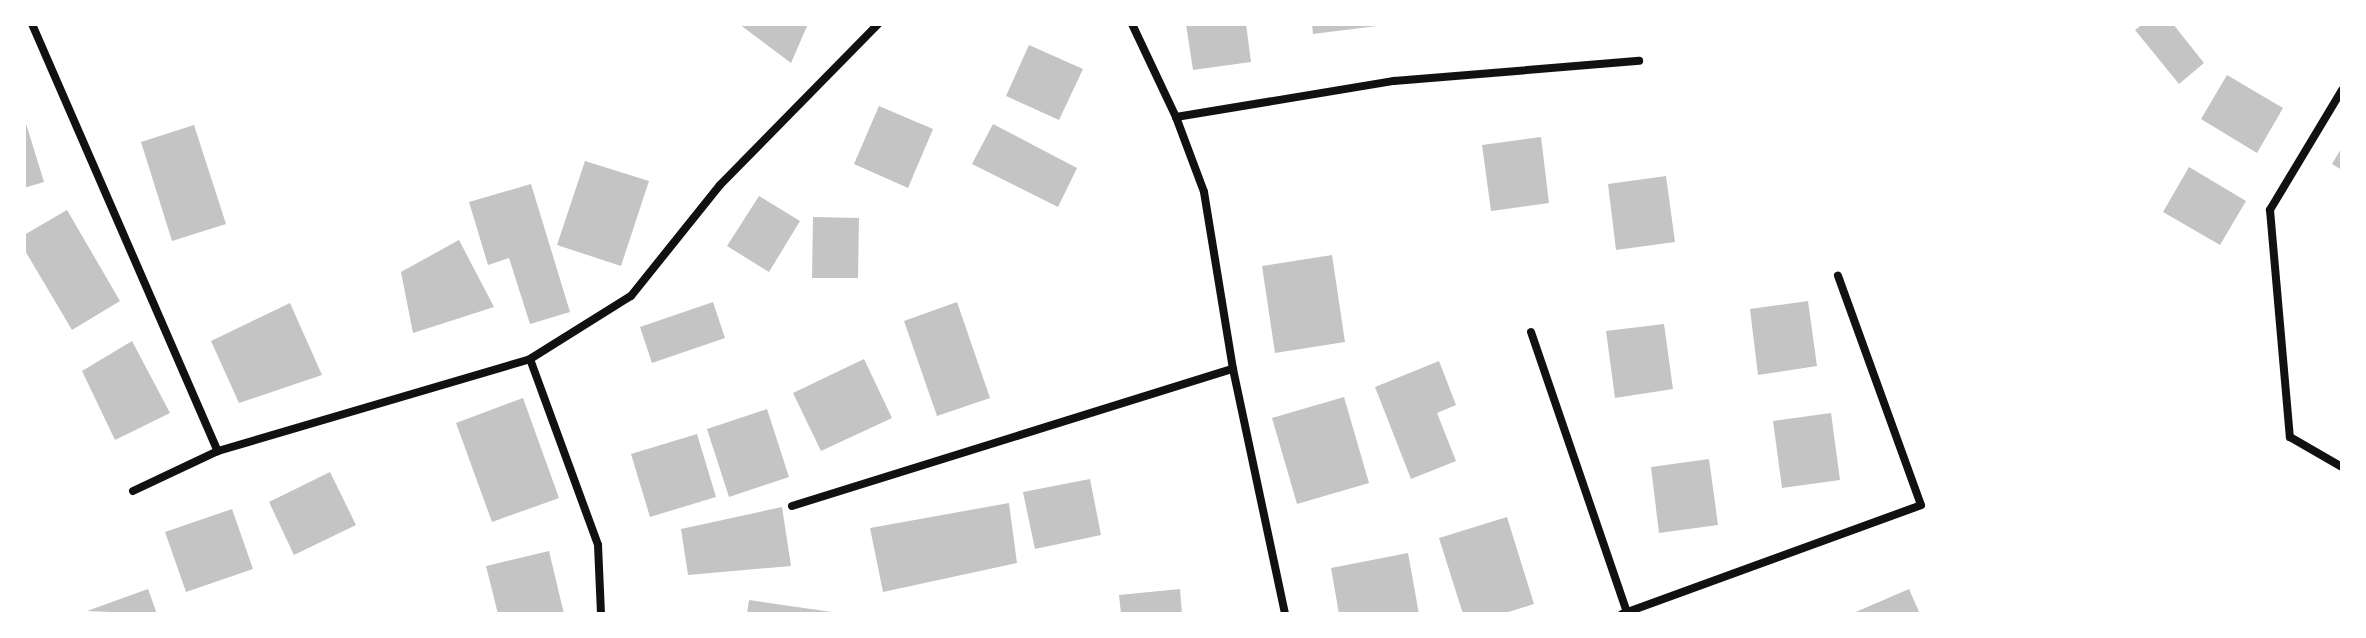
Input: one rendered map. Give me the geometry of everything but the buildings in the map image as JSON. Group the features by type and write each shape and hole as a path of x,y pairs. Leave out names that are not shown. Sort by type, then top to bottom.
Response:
{"street":[{"path":"32,24 218,451"},
{"path":"133,491 218,451 530,359 631,296 720,185 878,24"},
{"path":"1132,24 1176,117 1204,192 1233,369 1285,614"},
{"path":"1176,117 1394,81 1639,61"},
{"path":"2342,90 2270,210 2290,437 2342,467"},
{"path":"1531,332 1624,613 1921,505 1838,276"},
{"path":"530,359 598,545 601,614"},
{"path":"792,506 1233,369"}]}
